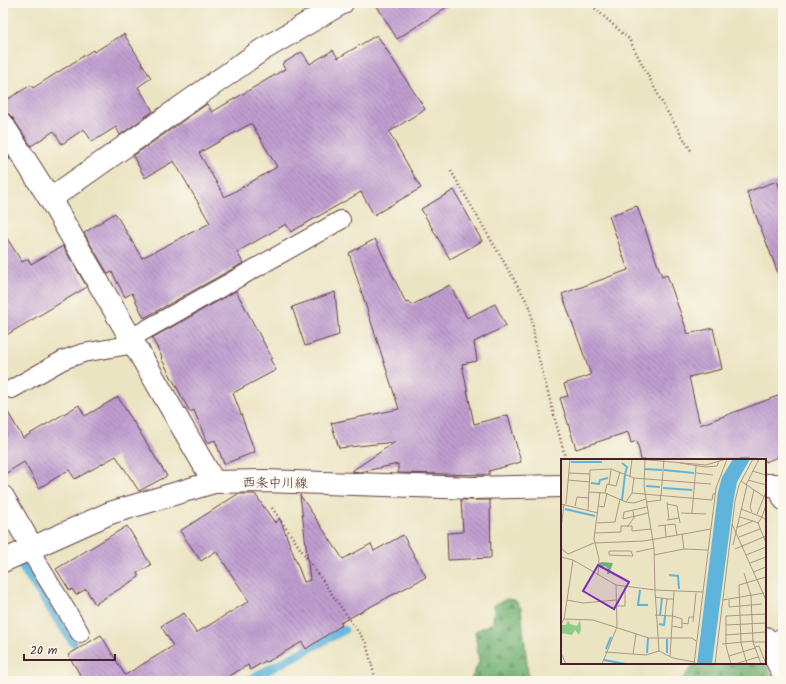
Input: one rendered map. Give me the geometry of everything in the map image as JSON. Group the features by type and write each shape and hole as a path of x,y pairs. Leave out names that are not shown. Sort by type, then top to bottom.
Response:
{"street":[{"path":"50,199 262,50 342,3"},
{"path":"3,125 50,199 214,482"},
{"name":"西条中川線","path":"3,561 110,513 214,482 264,481 474,488 561,486"},
{"path":"3,497 31,548"},
{"path":"772,640 783,673"}],"lane":[{"path":"12,389 63,360 84,353 133,341 341,220"},
{"path":"31,548 80,633"}],"path":[{"path":"589,3 628,39 665,108 692,152"},
{"path":"451,171 530,307 536,348 566,459"},
{"path":"264,481 273,512 366,643 376,681"}],"green space":[{"path":"507,599 515,600 521,608 529,681 470,681 479,662 475,631 493,623 494,605"},
{"path":"694,664 766,664 775,681 681,681"}],"building":[{"path":"375,3 453,3 397,39"},
{"path":"124,34 151,78 138,87 153,111 120,135 116,127 92,142 84,129 62,144 54,131 31,146 13,118 9,114 3,113 3,102 31,85 33,88 93,50 94,52"},
{"path":"377,35 425,109 389,132 421,188 374,215 361,192 291,232 286,224 237,252 243,263 144,318 132,293 125,297 112,272 108,274 84,233 115,213 142,258 210,223 174,161 145,178 133,156 207,104 212,112 285,69 282,64 302,52 310,64 333,50 338,58","holes":["252,124 277,167 225,197 199,153"]},
{"path":"3,148 10,159 3,163"},
{"path":"777,181 783,196 783,280 781,281 747,192"},
{"path":"454,190 482,241 450,259 421,209"},
{"path":"637,206 662,277 667,275 688,334 713,328 722,369 689,377 700,425 783,394 783,455 766,462 766,459 641,459 637,441 631,443 628,432 576,449 560,398 568,396 564,384 591,375 562,294 628,270 609,216"},
{"path":"3,232 22,262 28,259 31,264 63,246 87,287 3,337"},
{"path":"375,239 406,303 409,301 412,305 450,285 467,318 495,304 506,326 474,342 477,361 462,364 474,424 508,415 521,462 489,471 489,475 398,473 398,464 360,472 352,471 395,442 339,448 331,423 399,409 349,253"},
{"path":"236,291 272,358 270,359 276,370 233,393 255,452 224,464 215,440 207,443 194,410 190,412 152,338"},
{"path":"335,292 339,335 305,346 292,307"},
{"path":"118,397 167,476 139,491 116,456 75,479 69,470 39,488 24,462 3,475 3,404 23,438 79,405 85,416"},
{"path":"238,494 255,494 275,523 280,519 304,582 310,580 300,495 343,559 371,544 374,551 403,535 426,577 340,623 342,625 306,649 302,642 267,662 265,661 250,670 248,665 221,681 84,681 68,655 101,635 125,675 173,646 161,626 184,613 196,633 249,601 216,551 201,561 180,531"},
{"path":"461,500 490,500 491,558 448,560 447,533 463,532"},
{"path":"127,526 151,565 137,573 139,577 95,604 86,589 76,595 72,589 70,591 56,569"}],"waterway":[{"path":"22,566 73,642"},
{"path":"247,681 344,630"}]}
